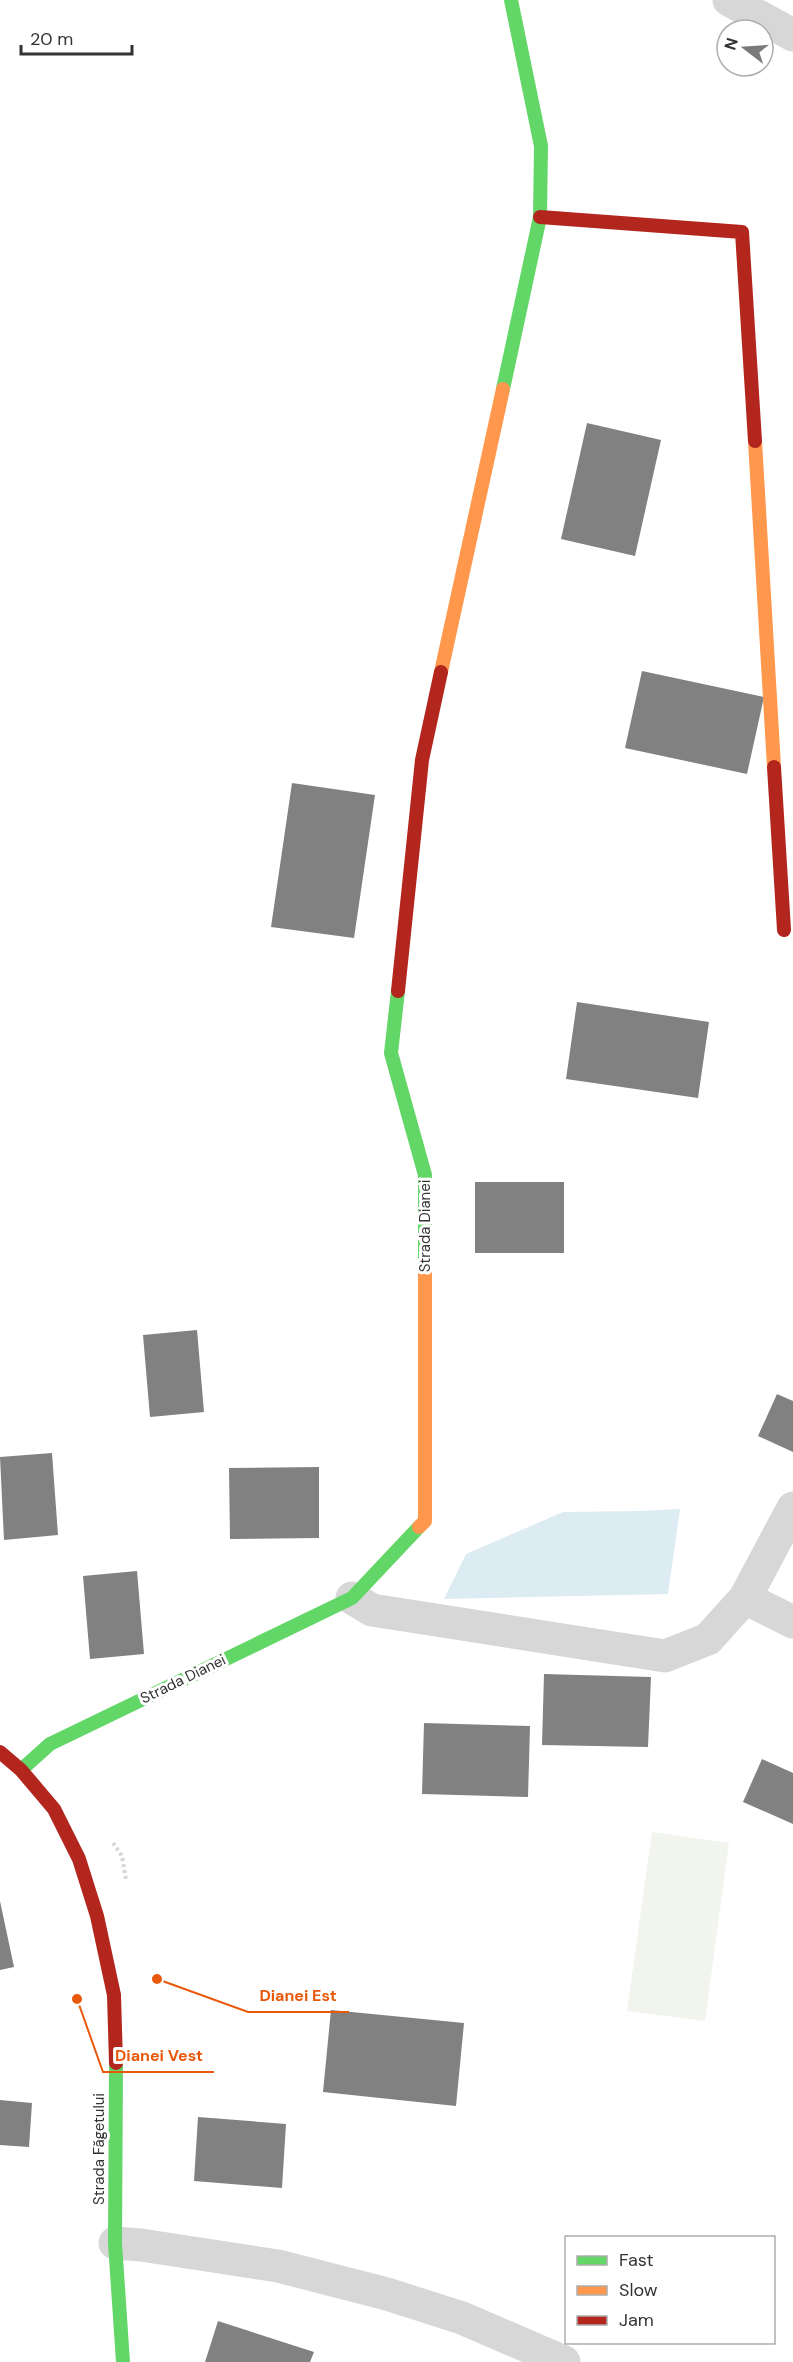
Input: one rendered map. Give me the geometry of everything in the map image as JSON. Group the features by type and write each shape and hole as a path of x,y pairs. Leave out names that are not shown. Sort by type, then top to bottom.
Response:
{"street":[{"name":"Strada Dianei","path":"21,1770 50,1744 352,1598 425,1521 425,1175 391,1053 422,759 540,217 541,146 511,0"},
{"path":"729,0 793,35"},
{"path":"540,217 742,232 784,930"},
{"path":"352,1598 372,1610 665,1656 708,1639 745,1598 793,1508"},
{"path":"745,1598 793,1622"},
{"name":"Strada Făgetului","path":"0,1752 21,1770 54,1809 79,1859 97,1916 114,1995 115,2244 123,2362"},
{"path":"115,2244 141,2245 278,2266 376,2291 462,2318 564,2362"}],"shaded area":[{"path":"680,1509 668,1594 444,1599 466,1554 563,1512"},
{"path":"652,1832 729,1843 705,2021 627,2011"}],"building":[{"path":"587,423 661,440 635,556 561,539"},
{"path":"642,671 764,697 747,774 625,748"},
{"path":"292,783 375,795 354,938 271,927"},
{"path":"577,1002 709,1022 698,1098 566,1079"},
{"path":"475,1182 564,1182 564,1253 475,1253"},
{"path":"197,1330 204,1412 150,1417 143,1335"},
{"path":"777,1394 793,1401 793,1452 758,1436"},
{"path":"52,1453 58,1535 4,1540 0,1457"},
{"path":"319,1467 319,1538 230,1539 229,1468"},
{"path":"137,1571 144,1654 90,1659 83,1576"},
{"path":"544,1674 651,1677 648,1747 542,1745"},
{"path":"424,1723 530,1726 528,1797 422,1794"},
{"path":"762,1759 793,1773 793,1824 743,1802"},
{"path":"0,1901 14,1967 0,1970"},
{"path":"331,2010 464,2023 456,2106 323,2092"},
{"path":"0,2100 32,2103 29,2147 0,2145"},
{"path":"198,2117 286,2124 282,2188 194,2181"},
{"path":"218,2321 314,2352 310,2362 205,2362"}],"traffic: fast":[{"path":"503,389 540,217 541,146 511,0"},
{"path":"398,991 391,1053 425,1175 425,1273"},
{"path":"21,1770 50,1744 352,1598 419,1527"},
{"path":"116,2063 115,2243 123,2362"}],"traffic: slow":[{"path":"441,672 503,389"},
{"path":"755,441 774,767"},
{"path":"419,1527 425,1521 425,1273"}],"traffic: jam":[{"path":"540,217 742,232 755,441"},
{"path":"398,991 422,760 441,672"},
{"path":"774,767 784,930"},
{"path":"0,1752 21,1770 54,1809 79,1859 97,1916 114,1995 116,2063"}],"place":[{"name":"Dianei Est","path":"157,1979"},
{"name":"Dianei Vest","path":"77,1999"}]}
